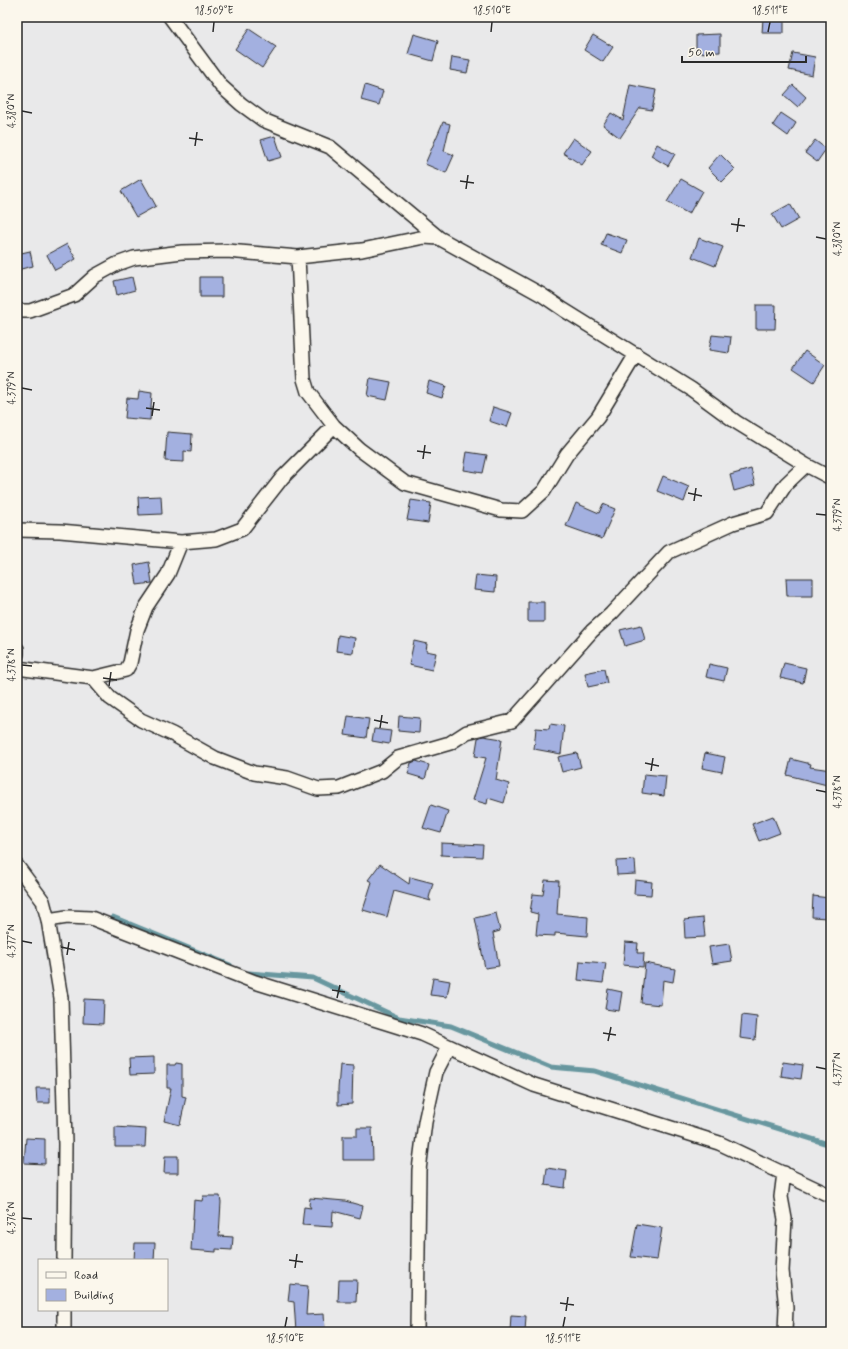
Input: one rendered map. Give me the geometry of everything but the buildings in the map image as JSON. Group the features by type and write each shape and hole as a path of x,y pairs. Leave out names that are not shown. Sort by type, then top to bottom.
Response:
{"street":[{"path":"170,17 221,86 241,104 263,120 330,147 439,238 542,295 691,389 736,422 806,465 831,478"},
{"path":"17,311 30,311 74,295 95,276 117,264 134,258 182,252 227,251 298,257 362,250 424,237 439,238"},
{"path":"298,257 304,380 308,392 334,426 359,449 405,483 501,510 522,511 544,491 567,454 598,417 636,354"},
{"path":"17,530 60,531 181,542 216,538 242,529 282,478 334,426"},
{"path":"93,678 110,698 140,720 172,734 214,758 254,773 287,778 318,789 339,788 382,772 398,758 450,743 467,732 512,721 592,631 611,614 669,552 733,523 767,513 786,484 806,465"},
{"path":"17,668 93,678 126,670 130,663 138,630 146,607 168,574 181,542"},
{"path":"17,648 17,654"},
{"path":"17,866 43,901 48,920 61,998 65,1144 64,1259"},
{"path":"48,920 67,917 91,918 255,982 422,1034 534,1085 719,1143 831,1196"},
{"path":"417,1332 419,1170 425,1122 436,1072 449,1047"},
{"path":"784,1173 781,1197 784,1220 782,1271 786,1308 785,1332"},
{"path":"64,1311 64,1332"}],"waterway":[{"path":"113,917 230,965"},
{"path":"249,973 313,978 399,1018 451,1026 551,1067 595,1071 831,1145"}]}
